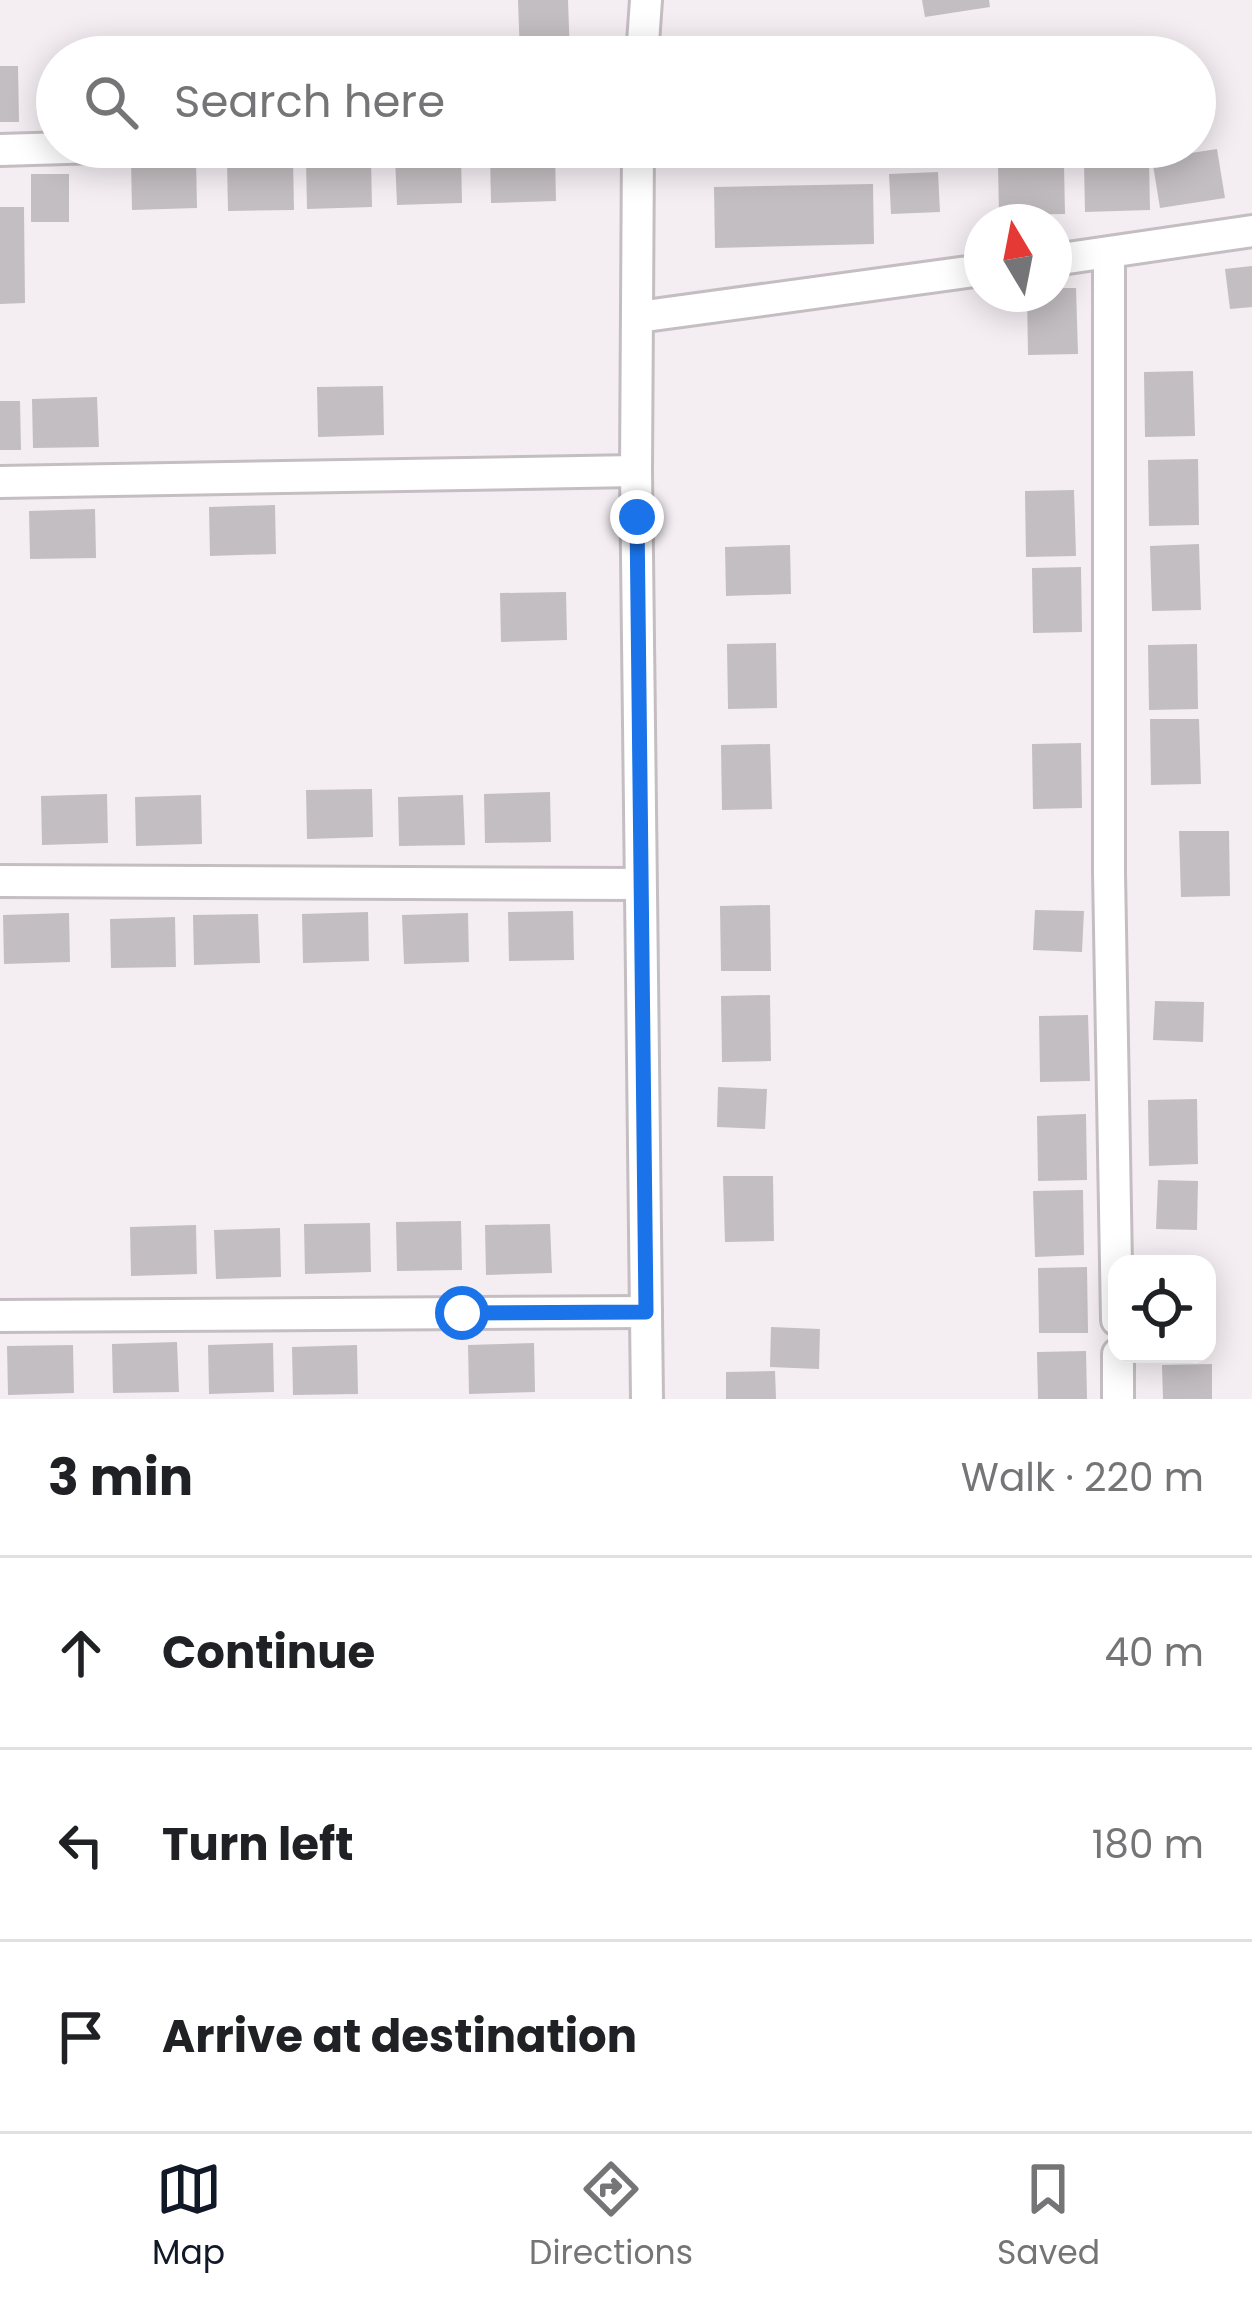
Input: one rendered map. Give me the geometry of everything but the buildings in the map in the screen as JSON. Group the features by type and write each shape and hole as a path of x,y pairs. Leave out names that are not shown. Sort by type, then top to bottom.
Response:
{"street":[{"path":"643,36 646,0"},
{"path":"0,150 36,149"},
{"path":"638,168 647,1399"},
{"path":"1072,258 1252,231"},
{"path":"1109,253 1109,873 1116,1255"},
{"path":"638,316 964,272"},
{"path":"0,482 637,471"},
{"path":"0,880 640,884"},
{"path":"0,1316 646,1312"},
{"path":"1118,1363 1118,1399"}],"route":[{"path":"462,1313 646,1312 637,517"}]}
